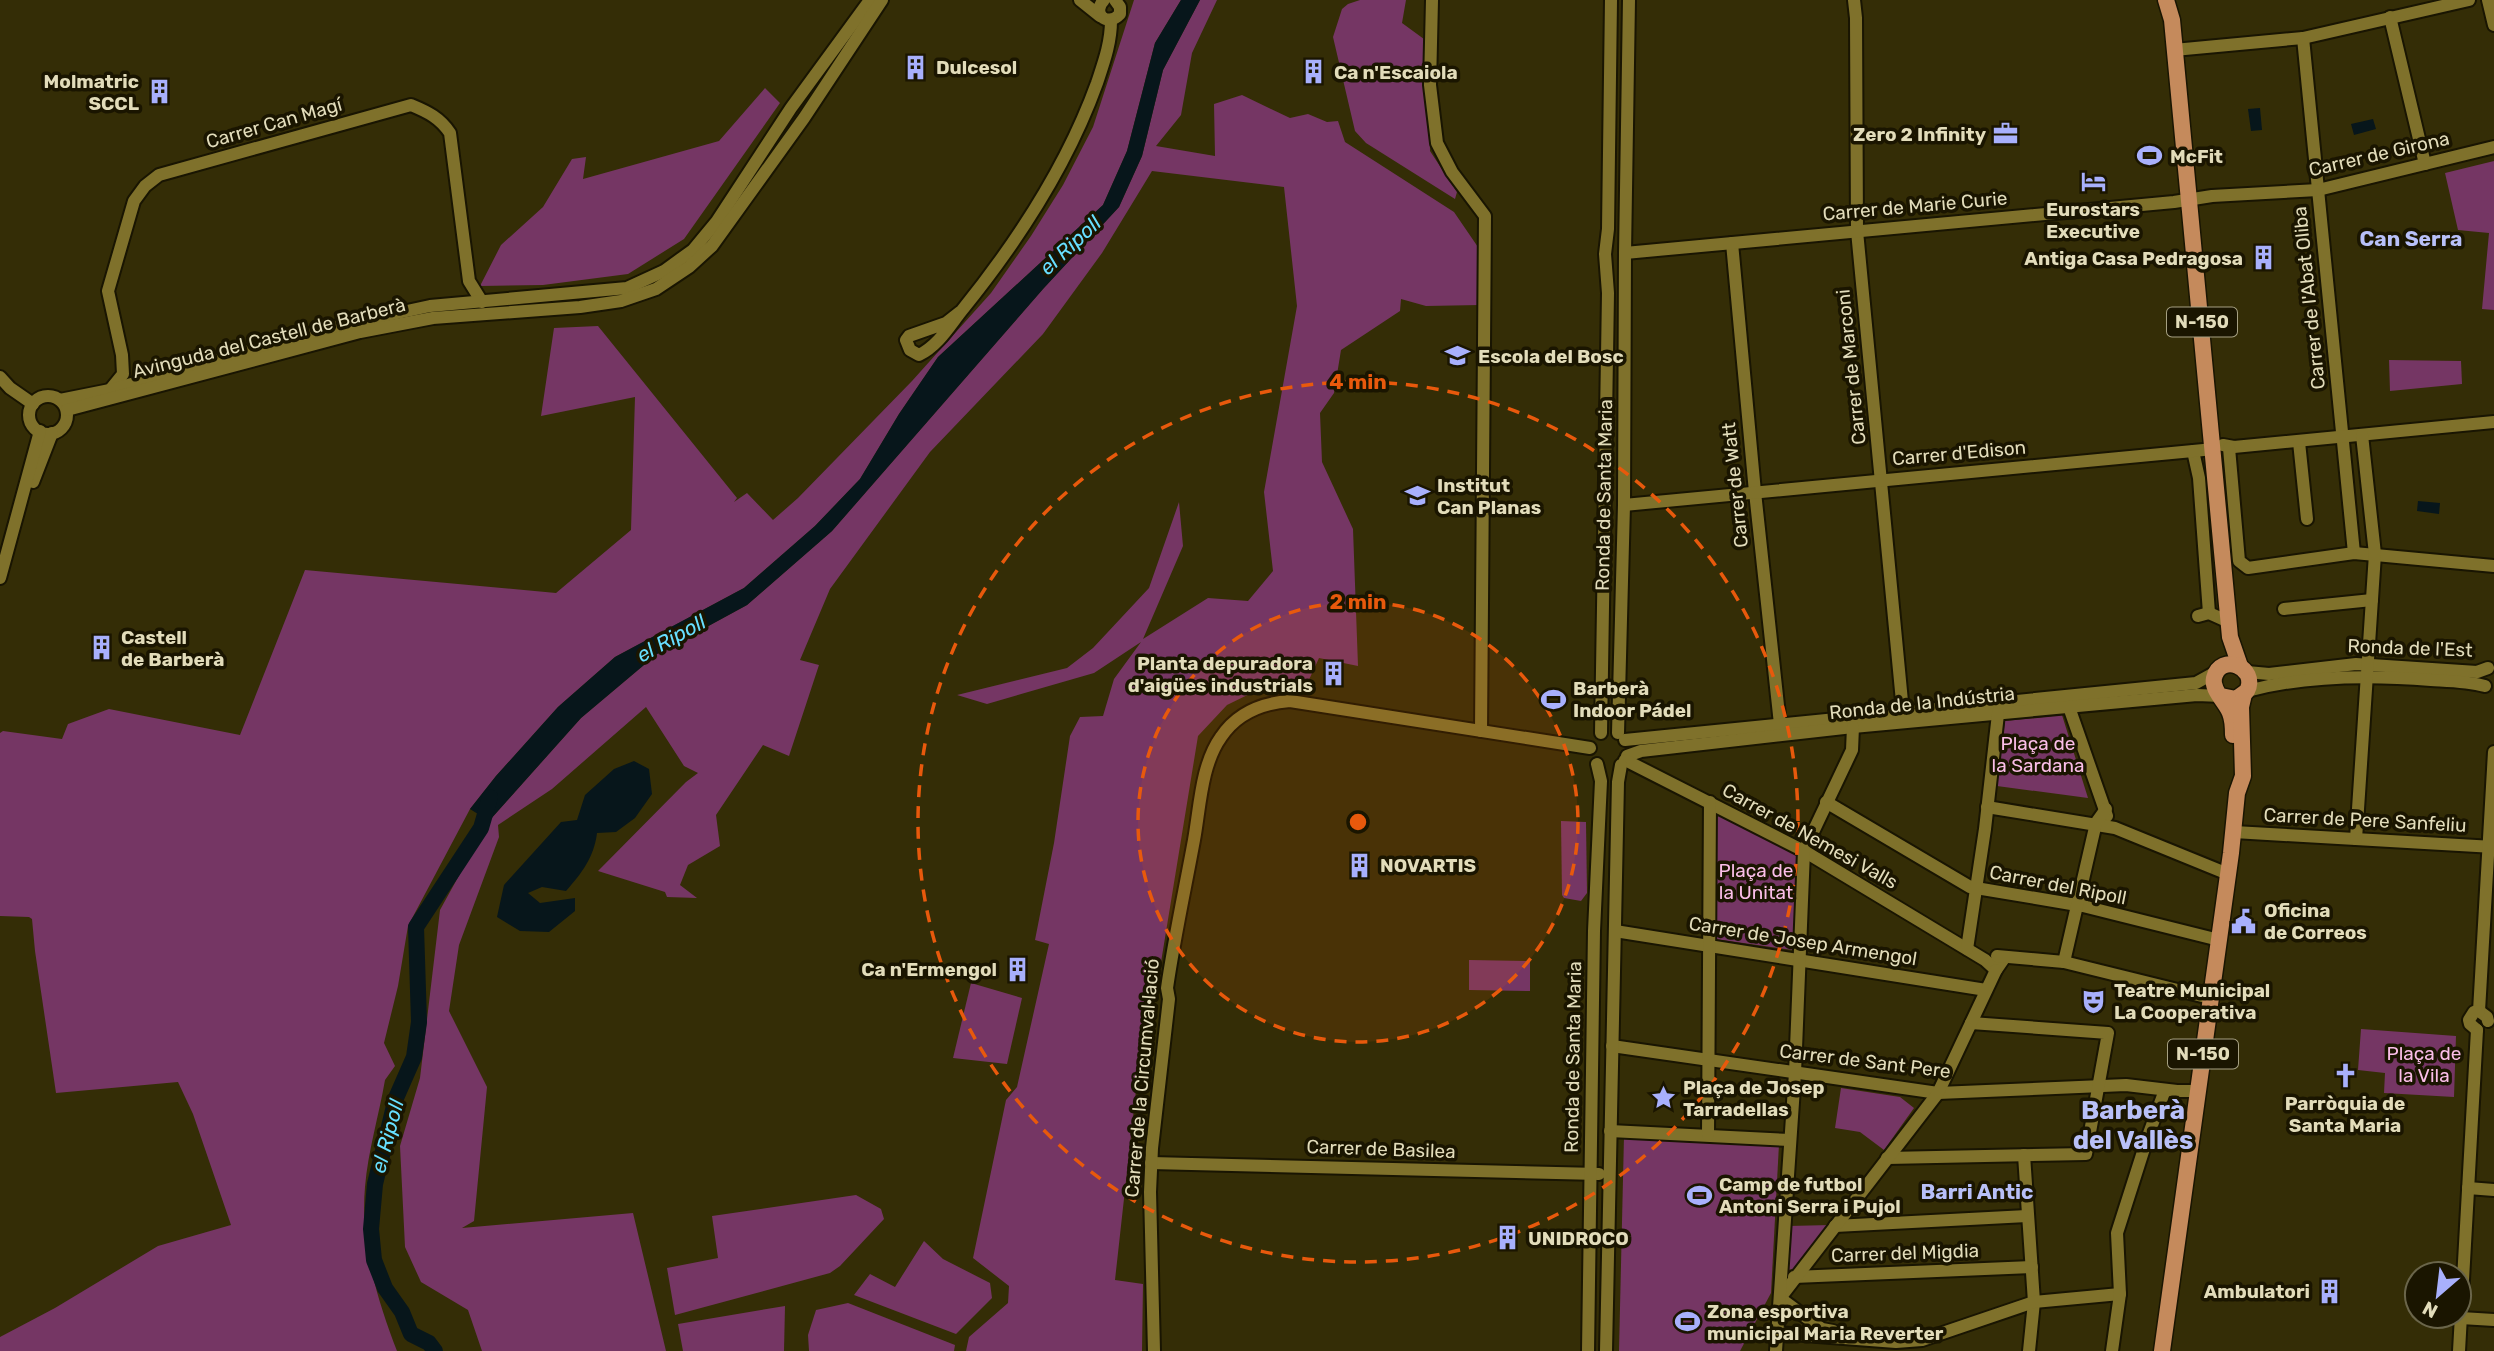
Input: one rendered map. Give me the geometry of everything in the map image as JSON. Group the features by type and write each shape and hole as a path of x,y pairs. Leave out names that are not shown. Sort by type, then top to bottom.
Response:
{"main road":[{"name":"N-150","path":"2166,0 2172,20"},
{"name":"N-150","path":"2162,1351 2234,832 2237,793 2243,776 2241,707 2249,680 2229,630 2218,501 2222,447 2189,200 2174,50 2172,20 2175,0"},
{"name":"N-150","path":"2229,630 2214,685 2230,712 2234,728 2233,772 2237,793"},
{"path":"2217,671 2227,664 2244,669"},
{"path":"2221,696 2232,699 2245,693"}],"street":[{"name":"Avinguda del Castell de Barberà","path":"63,405 342,325 430,306 627,288 664,271 693,250 718,221 791,108 870,0"},
{"name":"Avinguda del Castell de Barberà","path":"63,405 360,332 433,318 580,307 621,301 656,289 689,267 712,246 804,118 883,0"},
{"path":"1080,0 1105,18 1117,18 1121,11 1116,0"},
{"path":"960,312 998,266 1054,178 1089,106 1106,56 1105,18 1098,9 1104,0"},
{"path":"1432,0 1430,85 1437,143 1452,172 1485,216 1481,731"},
{"name":"Ronda de Santa Maria","path":"1601,733 1611,0"},
{"name":"Ronda de Santa Maria","path":"1622,737 1629,0"},
{"name":"Carrer de Marconi","path":"1857,0 1857,231 1903,712"},
{"path":"2174,50 2303,38 2469,0"},
{"path":"2488,0 2494,26"},
{"path":"2390,17 2425,164"},
{"name":"Carrer de l'Abat Oliba","path":"2303,38 2354,553"},
{"name":"Carrer Can Magí","path":"110,390 123,374 122,355 108,291 134,201 145,186 159,175 411,105 431,113 450,133 469,281 482,302"},
{"name":"Carrer de Girona","path":"2189,200 2212,196 2318,190 2494,147"},
{"name":"Carrer de Marie Curie","path":"1606,255 1610,246 1616,245 1622,248 1625,255 2189,200"},
{"name":"Carrer de Watt","path":"1732,243 1780,724"},
{"path":"0,377 10,388 33,404"},
{"path":"44,396 63,405 63,427 46,432 30,419 33,404 44,396"},
{"name":"Carrer d'Edison","path":"1624,505 2494,422"},
{"path":"0,578 46,432"},
{"path":"2356,839 2375,554 2362,435"},
{"path":"2299,442 2307,519"},
{"path":"2222,447 2230,462 2239,562 2248,568 2354,553 2494,566"},
{"path":"2193,451 2199,478 2207,590 2203,615 2229,630"},
{"path":"2202,516 2218,501"},
{"path":"2207,590 2227,596"},
{"path":"2284,609 2372,600"},
{"name":"Ronda de l'Est","path":"2244,669 2269,674 2343,664 2367,671 2467,683 2489,690"},
{"path":"2489,690 2484,675 2492,665"},
{"name":"Ronda de l'Est","path":"2245,693 2276,684 2367,671 2477,672 2492,665"},
{"name":"Ronda de la Indústria","path":"1622,737 2196,683 2217,671"},
{"name":"Ronda de la Indústria","path":"1624,760 1641,751 1853,727 2197,695 2221,696"},
{"name":"Carrer de la Circumval·lació","path":"1154,1351 1151,1163 1169,999 1167,988 1207,771 1221,736 1239,717 1250,711 1270,703 1290,701 1590,748"},
{"path":"2069,707 2110,824 2115,828"},
{"path":"1970,951 1998,714"},
{"path":"1776,1351 1795,1073 1804,851 1852,750 1853,727"},
{"path":"1613,732 1622,737 1624,760 1609,769 1597,765 1590,748 1594,739 1601,733 1613,732"},
{"path":"2464,1260 2477,1030 2469,1020 2474,1012 2487,1018 2494,752"},
{"name":"Ronda de Santa Maria","path":"1606,1351 1618,782 1624,760"},
{"name":"Carrer de Nemesi Valls","path":"1624,760 1804,851 1970,951 1996,970"},
{"name":"Ronda de Santa Maria","path":"1588,1351 1594,931 1601,781 1597,765"},
{"path":"1708,1135 1710,802"},
{"name":"Carrer del Ripoll","path":"1826,802 1976,889 2078,905 2219,940"},
{"path":"1987,807 2115,828 2228,874"},
{"path":"2064,962 2096,823 2105,808"},
{"name":"Carrer de Pere Sanfeliu","path":"2234,832 2491,847"},
{"name":"Carrer de Josep Armengol","path":"1615,931 1986,989"},
{"name":"Carrer de Nemesi Valls","path":"1970,951 2064,962 2210,998"},
{"path":"1780,1298 1938,1093 1986,989 2005,957"},
{"path":"1888,1158 2086,1154 2108,1034 1971,1023"},
{"name":"Carrer de Sant Pere","path":"1612,1046 1938,1093 2126,1085 2197,1091"},
{"path":"2112,1351 2119,1294 2117,1233 2147,1136 2165,1090"},
{"path":"1610,1131 1790,1140"},
{"path":"2024,1155 2034,1302 2029,1351"},
{"name":"Carrer de Basilea","path":"1151,1163 1609,1174"},
{"path":"2468,1188 2494,1190"},
{"path":"1835,1227 2027,1216"},
{"name":"Carrer del Migdia","path":"1781,1277 2032,1267"},
{"path":"1777,1333 1896,1342 1922,1340 2034,1302 2119,1294"},
{"path":"1780,1298 1822,1329 1874,1340"},
{"path":"2473,1319 2494,1321"},
{"path":"2459,1351 2460,1330"}],"green space":[{"path":"1134,0 1181,0 1155,43 1127,151 1103,205 938,357 899,414 860,479 815,526 744,588 615,657 558,707 470,809 408,926 398,986 384,1043 395,1066 385,1080 369,1160 364,1208 372,1270 397,1351 0,1351 0,1337 55,1308 158,1246 231,1225 193,1114 178,1082 56,1093 32,919 0,916 0,733 3,731 62,739 68,724 109,709 240,735 305,570 556,593 631,530 635,397 541,416 554,328 598,326 737,498 734,502 747,493 773,520 798,498 912,381 991,293 1031,236 1063,185 1093,127"},
{"path":"1200,0 1217,0 1192,53 1181,115 1156,146 1215,156 1214,104 1242,95 1290,118 1308,114 1327,122 1338,121 1345,142 1454,212 1480,250 1480,305 1426,306 1401,299 1400,311 1341,350 1334,393 1320,413 1322,462 1353,529 1358,666 1319,658 1307,684 1274,682 1227,705 1198,736 1155,999 1146,1000 1115,1280 1143,1284 1142,1351 966,1351 969,1337 1008,1303 1009,1286 973,1258 1006,1100 1017,1087 1049,944 1035,940 1054,843 1070,736 1080,717 1103,716 1114,679 1141,642 1094,673 987,704 957,695 1067,668 1093,648 1149,588 1179,502 1183,546 1143,639 1208,598 1248,601 1273,571 1264,492 1297,306 1284,187 1152,171 1102,253 1043,334 930,452 830,589 800,660 819,665 789,756 763,745 716,815 720,846 688,865 680,885 697,898 667,897 665,892 598,871 698,773 684,766 646,707 552,789 498,825 499,837 459,945 449,1011 487,1087 474,1221 462,1228 633,1213 666,1351 482,1351 468,1310 421,1282 405,1247 400,1146 420,1078 440,910 489,821 581,718 657,654 747,605 832,531 1043,289 1119,207 1142,156 1163,70"},
{"path":"1360,0 1406,0 1402,23 1428,42 1430,151 1457,192 1455,199 1366,143 1355,131 1333,37 1342,9"},
{"path":"765,88 780,103 684,239 628,274 543,285 480,286 501,245 543,207 572,159 586,157 583,179 719,141"},
{"path":"2494,161 2494,310 2482,309 2489,233 2458,230 2445,173"},
{"path":"2389,360 2461,361 2462,384 2390,391"},
{"name":"Plaça de la Sardana","path":"2062,715 2088,798 1997,786 2005,721"},
{"name":"Plaça de la Unitat","path":"1722,813 1797,855 1793,950 1715,939 1715,819"},
{"path":"1561,821 1586,822 1587,893 1581,901 1564,898 1562,895"},
{"path":"1469,960 1530,961 1530,991 1469,990"},
{"path":"971,983 1022,998 1007,1064 953,1058"},
{"name":"Plaça de la Vila","path":"2361,1029 2456,1036 2454,1097 2384,1093 2385,1073 2358,1070"},
{"path":"1841,1088 1900,1097 1914,1108 1884,1150 1860,1132 1835,1128"},
{"path":"1624,1136 1779,1144 1771,1293 1740,1351 1619,1351"},
{"path":"856,1195 881,1209 884,1219 840,1266 830,1273 675,1315 667,1268 718,1258 712,1216"},
{"path":"1831,1225 1797,1268 1788,1270 1788,1226"},
{"path":"924,1241 943,1259 990,1283 992,1298 956,1334 854,1295 870,1274 895,1287"},
{"path":"848,1303 955,1345 954,1351 809,1351 808,1335 816,1310"},
{"path":"785,1306 784,1351 683,1351 678,1324"}],"water":[{"path":"1181,0 1200,0 1163,70 1142,156 1119,207 1043,289 832,531 747,605 657,654 581,718 489,821 470,809 558,707 615,657 744,588 815,526 860,479 899,414 938,357 1103,205 1127,151 1155,43"},
{"path":"2260,108 2262,130 2251,131 2248,109"},
{"path":"2373,119 2376,129 2354,135 2351,124"},
{"path":"2418,501 2440,503 2439,514 2417,511"},
{"path":"634,761 649,769 652,794 635,818 616,832 597,833 586,864 566,891 542,887 528,893 540,903 575,898 575,911 549,932 520,931 497,917 504,885 561,822 577,820 585,795 614,769"}],"waterway":[{"name":"el Ripoll","path":"435,1351 429,1343 411,1334 402,1312 385,1288 374,1260 371,1229 375,1184 396,1098 414,1057 419,1022 416,927 481,828 490,797"}],"place":[{"name":"Dulcesol","path":"916,67"},
{"name":"Ca n'Escaiola","path":"1314,72"},
{"name":"Molmatric SCCL","path":"159,92"},
{"name":"Zero 2 Infinity","path":"2006,134"},
{"name":"McFit","path":"2150,156"},
{"name":"Eurostars Executive","path":"2093,181"},
{"name":"Antiga Casa Pedragosa","path":"2263,258"},
{"name":"Escola del Bosc","path":"1458,356"},
{"name":"Institut Can Planas","path":"1417,496"},
{"name":"Castell de Barberà","path":"101,648"},
{"name":"Planta depuradora d'aigües industrials","path":"1333,674"},
{"name":"Barberà Indoor Pádel","path":"1553,699"},
{"name":"NOVARTIS","path":"1360,865"},
{"name":"Oficina de Correos","path":"2244,921"},
{"name":"Ca n'Ermengol","path":"1017,969"},
{"name":"Teatre Municipal La Cooperativa","path":"2094,1001"},
{"name":"Parròquia de Santa Maria","path":"2345,1075"},
{"name":"Plaça de Josep Tarradellas","path":"1663,1098"},
{"name":"Camp de futbol Antoni Serra i Pujol","path":"1699,1195"},
{"name":"UNIDROCO","path":"1508,1238"},
{"name":"Ambulatori","path":"2330,1291"},
{"name":"Zona esportiva municipal Maria Reverter","path":"1687,1322"}],"district":[{"name":"Can Serra","path":"2411,238"},
{"name":"Barberà del Vallès","path":"2133,1125"},
{"name":"Barri Antic","path":"1977,1191"}]}
